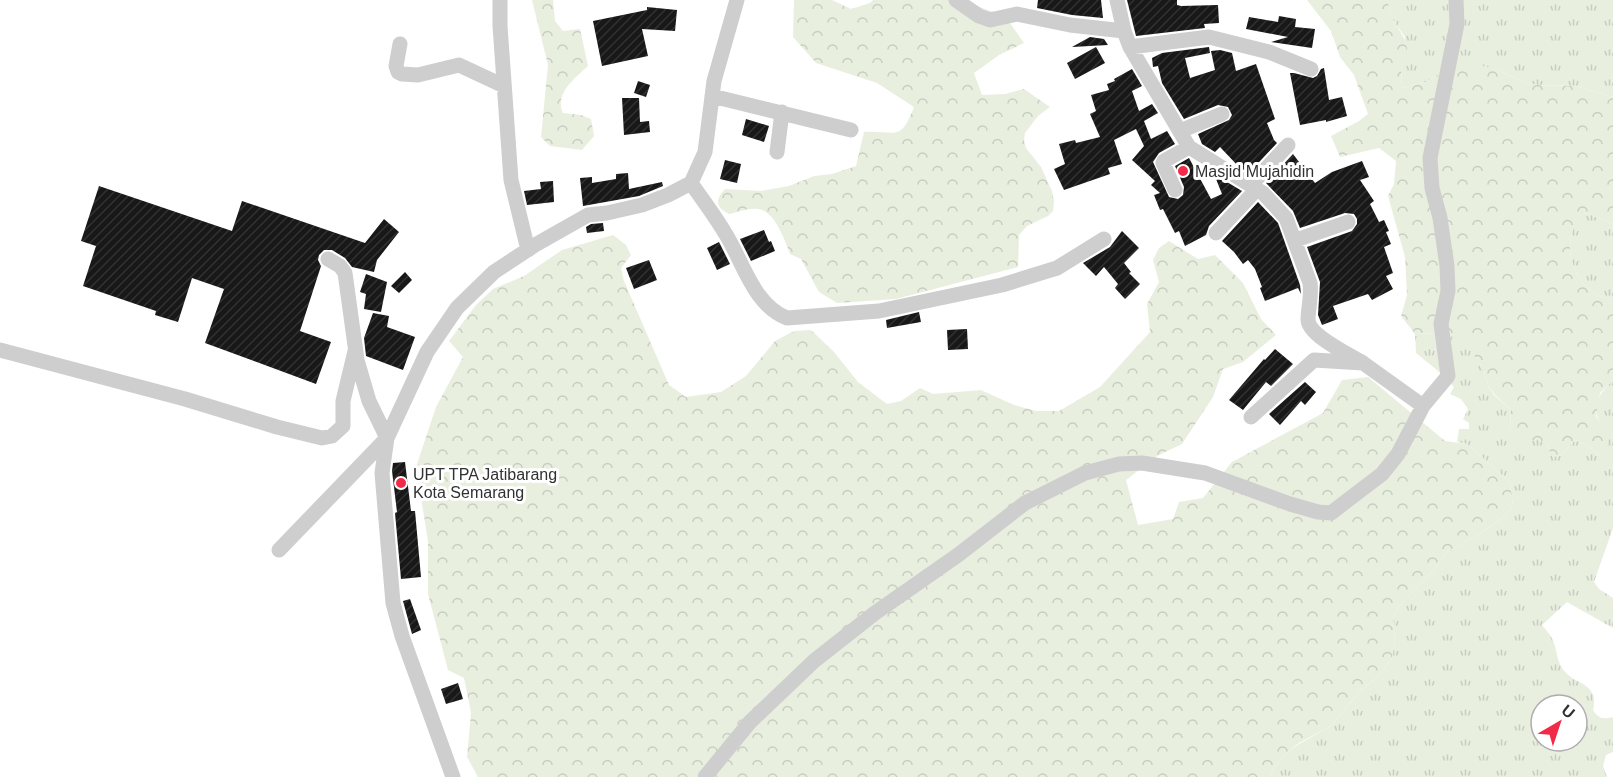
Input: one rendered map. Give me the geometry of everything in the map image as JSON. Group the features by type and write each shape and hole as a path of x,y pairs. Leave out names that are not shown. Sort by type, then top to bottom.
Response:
{"street":[{"path":"500,0 511,180 528,249"},
{"path":"453,777 402,636 393,603 382,473 387,438 427,352 457,308 494,273 528,249 588,215 642,205 691,183 705,153 712,96 737,0"},
{"path":"956,0 979,16 990,20 1017,14 1124,31"},
{"path":"1117,0 1130,47 1190,147 1254,187 1286,218 1296,240 1312,291 1308,319 1310,327 1326,341 1363,363 1423,406"},
{"path":"705,777 750,722 814,661 875,613 958,555 1025,503 1084,473 1119,464 1142,463 1205,473 1290,504 1318,512 1331,513 1382,474 1398,454 1423,406 1448,376 1441,324 1448,291 1447,266 1440,218 1432,188 1430,158 1457,24 1456,0"},
{"path":"1130,47 1209,37 1269,52 1311,69"},
{"path":"400,44 396,66 398,72 402,74 418,75 459,65 504,86"},
{"path":"712,96 851,130"},
{"path":"777,152 782,112"},
{"path":"1180,131 1222,114"},
{"path":"1216,233 1288,145"},
{"path":"1175,190 1163,163 1190,147"},
{"path":"691,183 725,232 750,282 772,310 787,318 811,318 879,311 1002,285 1057,268 1104,238"},
{"path":"1296,240 1348,222"},
{"path":"328,259 340,266 345,273 355,351 369,401 387,438"},
{"path":"0,350 322,438 332,436 343,426 343,401 355,351"},
{"path":"1251,417 1314,360 1363,363"},
{"path":"279,550 387,438"}],"green space":[{"path":"532,0 553,0 555,21 563,31 580,29 588,66 567,87 561,99 561,106 563,113 581,115 591,119 594,136 582,150 550,146 541,137 548,65"},
{"path":"794,0 832,0 851,9 873,0 962,0 990,11 1003,13 1024,43 999,55 974,73 982,95 1005,94 1024,89 1050,107 1038,116 1025,133 1024,140 1026,148 1041,167 1052,191 1053,211 1048,216 1027,226 1019,235 1018,267 896,299 837,303 819,292 801,259 790,254 779,229 767,213 754,209 729,214 721,208 718,200 725,189 761,191 789,186 814,176 832,174 856,166 864,132 891,133 901,130 914,107 877,83 816,63 793,37"},
{"path":"1307,0 1387,0 1393,19 1407,47 1407,54 1401,67 1402,88 1427,82 1446,69 1471,63 1495,69 1526,83 1575,86 1613,97 1613,224 1586,213 1576,218 1570,248 1573,264 1580,279 1598,295 1613,298 1613,380 1600,393 1596,416 1609,437 1606,455 1600,456 1575,440 1560,456 1554,457 1547,443 1537,440 1515,441 1510,431 1511,410 1488,385 1484,371 1464,339 1433,333 1415,334 1401,316 1407,295 1405,257 1388,196 1394,184 1396,161 1379,148 1340,157 1331,136 1368,114 1354,75 1340,57 1331,31"},
{"path":"1387,0 1613,0 1613,97 1575,86 1526,83 1495,69 1446,69 1427,82 1402,88 1401,67 1405,37 1393,20"},
{"path":"1586,213 1613,224 1613,298 1606,298 1592,291 1580,279 1573,264 1570,248 1575,218"},
{"path":"613,235 626,245 631,255 621,268 624,281 669,385 686,397 721,392 746,376 775,341 794,331 811,330 834,352 858,382 887,404 901,401 920,388 933,394 981,390 1014,405 1036,411 1059,411 1100,387 1150,332 1147,304 1159,282 1153,260 1159,248 1169,241 1198,259 1215,255 1243,283 1261,319 1276,335 1243,362 1223,369 1213,397 1182,444 1157,456 1126,480 1138,525 1173,519 1179,502 1203,498 1232,462 1323,413 1342,380 1368,377 1445,441 1467,444 1510,482 1513,505 1506,515 1478,535 1447,552 1433,571 1398,607 1393,617 1395,639 1392,659 1378,676 1360,691 1331,726 1289,751 1274,768 1270,777 478,777 467,757 471,713 464,678 448,670 428,594 428,541 416,467 436,407 463,357 449,341 476,305 493,289 524,276 562,250"},
{"path":"1433,333 1464,338 1484,371 1494,395 1511,410 1510,431 1547,443 1550,453 1560,456 1575,440 1600,456 1608,437 1596,414 1597,401 1613,380 1613,528 1594,582 1599,589 1613,598 1613,628 1567,602 1542,625 1552,639 1562,668 1593,694 1595,713 1602,718 1613,717 1613,752 1606,755 1603,766 1607,777 1270,777 1274,768 1289,751 1331,726 1360,691 1378,676 1392,659 1395,639 1393,617 1398,607 1433,571 1447,552 1478,535 1506,515 1513,505 1510,482 1467,444 1457,442 1459,429 1469,429 1469,423 1463,419 1468,409 1461,399 1450,394 1454,387 1416,353 1415,334"}],"building":[{"path":"1038,0 1101,0 1103,18 1037,8"},
{"path":"1127,0 1177,0 1177,5 1181,6 1218,5 1219,23 1204,24 1205,28 1136,36"},
{"path":"647,7 677,10 675,31 642,29 648,56 602,66 593,21 647,10"},
{"path":"1279,16 1296,19 1295,27 1315,29 1312,48 1271,42 1288,37 1246,29 1249,17 1278,22"},
{"path":"1090,37 1104,39 1108,45 1072,47"},
{"path":"1096,47 1105,63 1075,79 1067,63"},
{"path":"1209,47 1210,53 1185,58 1190,78 1215,70 1211,51 1220,50 1232,53 1236,71 1256,64 1275,119 1267,123 1277,143 1249,173 1239,167 1220,147 1215,152 1202,144 1198,134 1229,120 1232,115 1228,107 1218,105 1184,119 1162,83 1158,66 1153,67 1152,58 1162,53"},
{"path":"1324,68 1329,100 1342,97 1347,116 1326,122 1326,120 1300,125 1290,73 1313,78"},
{"path":"1132,69 1142,86 1132,91 1139,111 1152,104 1158,113 1144,121 1151,139 1167,131 1175,144 1159,153 1153,162 1169,197 1178,199 1183,195 1184,187 1175,166 1189,158 1211,199 1222,194 1214,174 1225,183 1242,191 1209,226 1206,235 1185,246 1179,231 1175,233 1163,209 1160,210 1154,195 1160,193 1151,185 1155,181 1132,160 1144,146 1136,129 1114,140 1122,164 1108,168 1110,174 1064,190 1054,169 1065,164 1059,144 1075,140 1076,143 1100,137 1090,114 1096,111 1091,95 1109,90 1107,84"},
{"path":"638,81 650,85 646,97 634,93"},
{"path":"622,98 639,98 640,122 649,121 650,132 624,135"},
{"path":"746,119 769,126 764,142 742,135"},
{"path":"1293,154 1315,183 1332,172 1362,161 1369,177 1360,180 1374,201 1370,204 1379,222 1384,220 1389,231 1386,232 1391,244 1384,247 1393,273 1386,276 1393,289 1372,300 1368,294 1333,306 1338,319 1322,325 1318,315 1320,282 1307,247 1352,231 1357,224 1357,219 1354,214 1345,213 1300,228 1293,211 1266,183"},
{"path":"725,160 741,164 737,183 720,179"},
{"path":"628,173 629,189 662,182 663,186 639,196 583,206 580,178 592,177 592,183 616,179 616,174"},
{"path":"553,181 554,202 527,205 524,191 541,189 540,182"},
{"path":"99,186 232,231 242,201 365,243 384,219 399,232 377,260 374,272 352,267 345,258 332,250 324,250 319,255 318,260 321,266 300,331 331,342 316,384 205,343 224,289 192,278 178,322 155,315 156,311 83,286 96,246 81,241"},
{"path":"1258,202 1278,223 1300,285 1301,294 1298,288 1265,301 1255,269 1248,260 1243,264 1222,241"},
{"path":"603,223 604,231 587,233 586,227"},
{"path":"764,230 775,251 751,261 740,239"},
{"path":"1122,231 1139,248 1124,263 1131,272 1129,273 1140,284 1125,299 1115,288 1118,284 1104,267 1096,276 1083,263 1110,247"},
{"path":"719,242 730,264 717,270 707,248"},
{"path":"649,260 657,280 634,289 626,268"},
{"path":"405,272 412,280 399,293 391,286"},
{"path":"366,274 387,282 381,312 364,309 366,294 360,292"},
{"path":"919,312 921,322 887,328 886,320"},
{"path":"373,313 389,316 387,327 415,337 403,370 366,356 364,338"},
{"path":"967,329 968,349 948,350 947,330"},
{"path":"1275,349 1293,364 1271,386 1266,382 1243,410 1229,400"},
{"path":"1305,382 1316,392 1305,405 1301,401 1280,425 1269,414"},
{"path":"405,462 411,511 415,511 421,577 401,579 392,471 393,463"},
{"path":"410,599 421,630 412,634 403,601"},
{"path":"458,683 463,699 446,704 441,689"}],"place":[{"name":"Masjid Mujahidin","path":"1183,171"},
{"name":"UPT TPA Jatibarang Kota Semarang","path":"401,483"}]}
